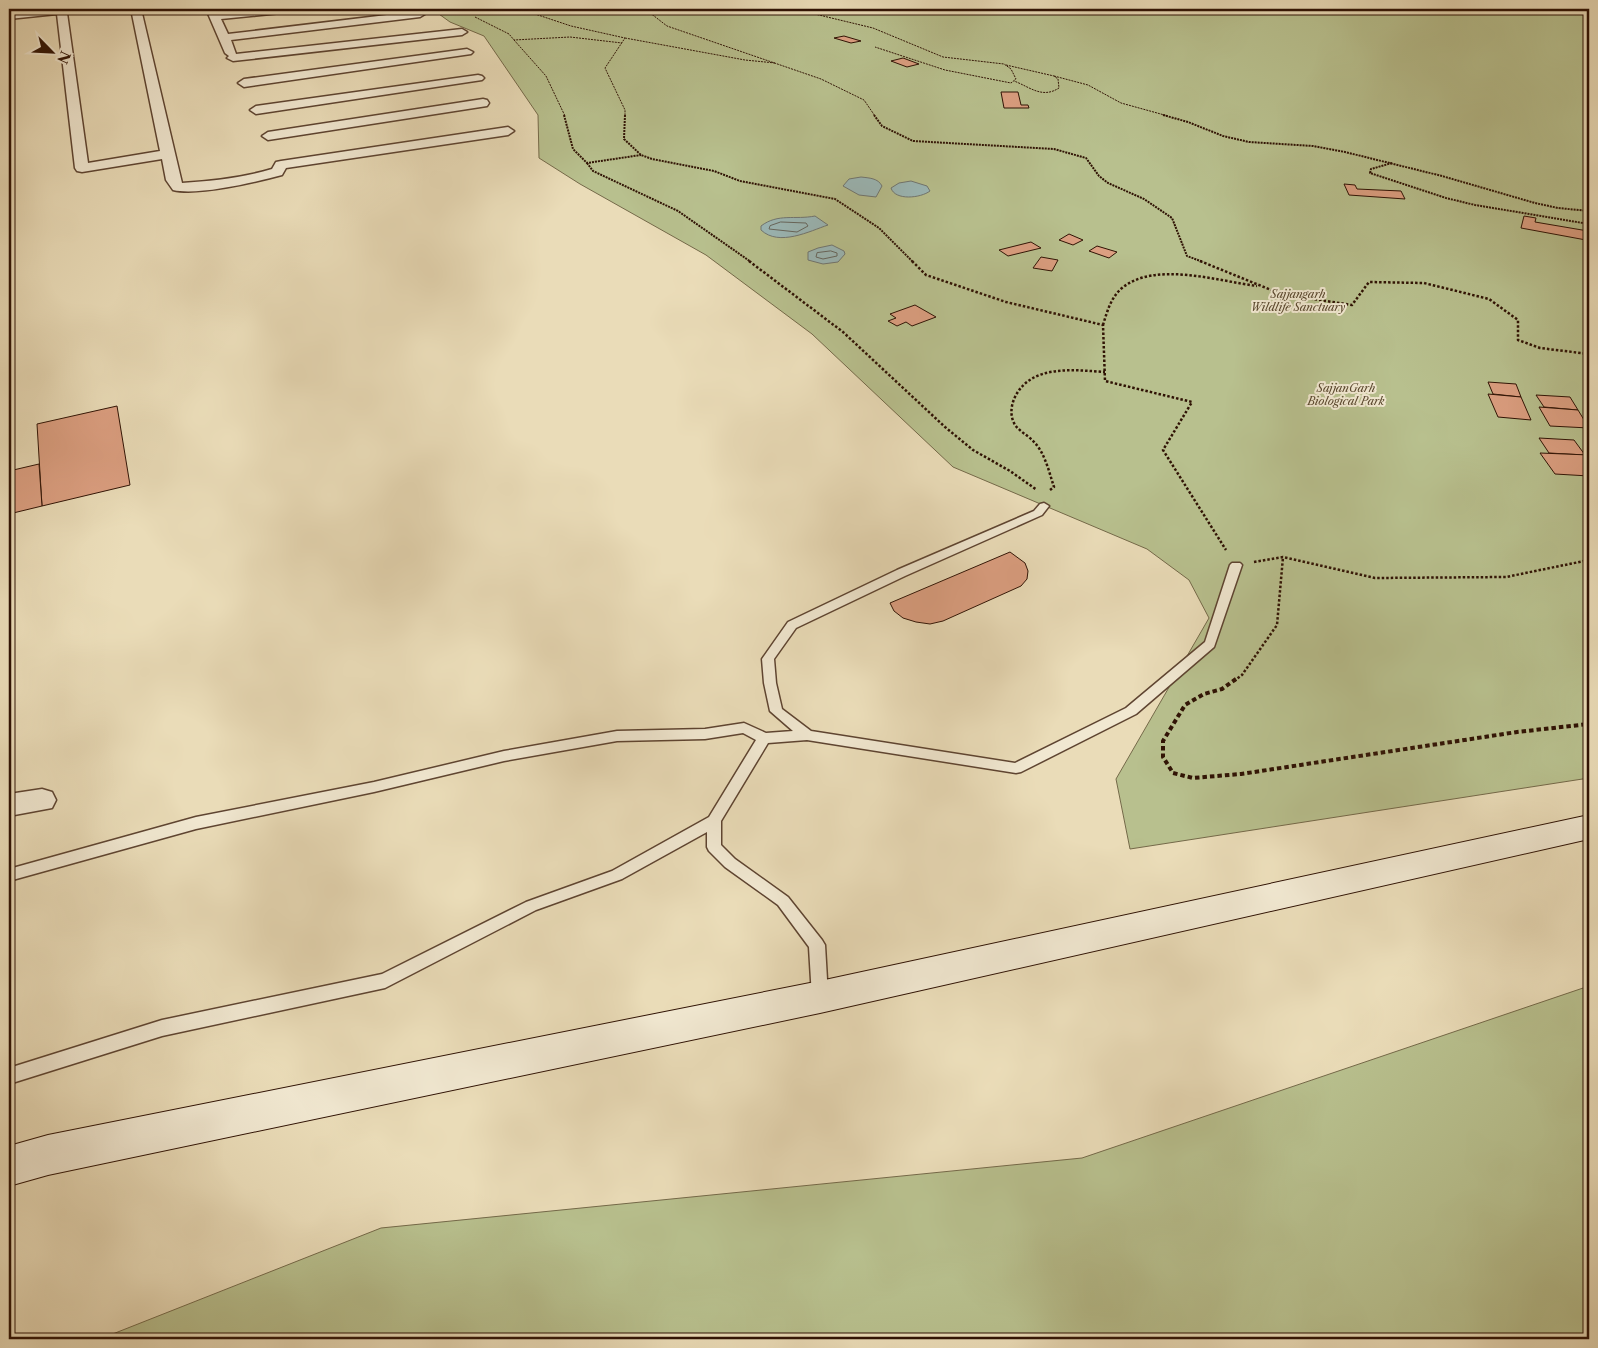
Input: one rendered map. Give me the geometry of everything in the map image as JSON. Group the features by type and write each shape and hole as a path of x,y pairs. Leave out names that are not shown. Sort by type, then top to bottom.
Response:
{"street":[{"path":"9,16 77,9"},
{"path":"136,9 173,180 178,186 234,182 278,172 281,165 213,13 291,9"},
{"path":"65,10 82,168 168,154"},
{"path":"224,38 420,14"},
{"path":"250,96 462,32"},
{"path":"250,96 467,52"},
{"path":"250,96 478,78"},
{"path":"250,96 483,102"},
{"path":"281,165 508,131"},
{"path":"9,805 42,800"},
{"path":"9,1166 48,1155 820,997 1589,827"}],"lane":[{"path":"807,735 776,711 770,683 768,659 792,625 901,573 1038,514 1043,501"},
{"path":"9,875 196,823 374,787 504,756 617,736 705,734 744,728 764,738 807,735 1016,768 1130,711 1210,644 1236,565"},
{"path":"9,1076 162,1028 385,980 531,906 617,875 714,821 764,738"},
{"path":"714,821 714,847 730,863 783,901 817,945 820,997"}],"path":[{"path":"460,9 508,34 546,76 564,117 573,150 593,170 678,211 772,277 843,332 945,427 973,450 1034,488 1043,501 1054,487 1046,464 1035,443 1014,423 1011,406 1018,393 1029,380 1045,372 1105,372"},
{"path":"520,9 548,20 590,32 738,59 778,63"},
{"path":"645,9 667,26 821,79 864,100 882,126 913,141 1054,149 1086,158 1099,176 1108,183 1144,199 1172,218 1187,256 1280,294 1352,305 1369,282 1424,283 1489,299 1518,320 1518,340 1540,348 1589,354"},
{"path":"794,9 873,28 943,56 1004,64 1088,85 1121,103 1188,122 1223,136 1249,142 1313,146 1393,163 1535,203 1558,208 1589,211"},
{"path":"514,40 570,37 622,43"},
{"path":"625,38 605,68 625,110 624,139 641,156"},
{"path":"875,46 952,72 999,82 1011,83 1014,81 1025,84 1037,93 1046,95 1059,88 1058,79 1054,76"},
{"path":"1004,64 1011,69 1016,79 1014,81"},
{"path":"587,164 641,156 714,171 740,181 835,200 879,228 926,276 1006,302 1103,325"},
{"path":"1393,163 1371,169 1370,173 1446,198 1589,224"},
{"path":"1263,286 1169,274 1140,277 1122,288 1110,304 1103,325 1106,381 1192,402 1163,450 1236,565 1283,557 1375,578 1506,577 1589,560"},
{"path":"1283,557 1277,625 1242,675 1222,689 1204,694 1185,705 1162,741 1163,757 1173,773 1193,778 1241,774 1516,732 1589,724"}],"green space":[{"name":"SajjanGarh Biological Park","path":"432,9 1589,9 1589,778 1130,849 1116,779 1209,618 1189,580 1147,549 953,467 812,334 706,255 580,184 539,158 538,115 484,36 450,22"},
{"path":"1589,986 1589,1339 100,1339 381,1228 1082,1158"}],"water":[{"path":"861,177 873,179 880,183 882,186 876,197 859,195 843,186 849,179"},
{"path":"911,181 927,186 930,191 915,197 903,197 893,192 891,188 899,183"},
{"path":"815,216 828,225 804,234 785,237 768,235 761,230 761,226 767,222 780,218"},
{"path":"832,245 844,251 845,254 838,262 823,264 808,260 808,252"}],"building":[{"path":"844,36 861,41 851,43 834,38"},
{"path":"903,58 919,64 907,67 891,61"},
{"path":"1001,92 1018,92 1021,105 1028,105 1029,108 1004,108"},
{"path":"1344,184 1355,185 1357,189 1401,191 1405,199 1349,195"},
{"path":"1524,216 1536,218 1535,222 1588,231 1586,240 1521,228"},
{"path":"1069,234 1083,240 1073,245 1059,240"},
{"path":"1031,242 1041,248 1008,256 999,250"},
{"path":"1097,246 1117,252 1109,258 1089,251"},
{"path":"1041,257 1058,260 1052,271 1033,268"},
{"path":"915,305 936,317 912,326 906,322 897,326 888,321 896,318 890,314"},
{"path":"1488,382 1516,384 1521,397 1493,394"},
{"path":"1488,394 1521,397 1531,420 1498,417"},
{"path":"1536,395 1570,397 1578,410 1544,407"},
{"path":"117,406 130,485 42,506 37,424"},
{"path":"1539,407 1578,410 1589,428 1550,426"},
{"path":"1539,438 1574,440 1585,455 1549,453"},
{"path":"1540,453 1589,455 1589,476 1555,474"},
{"path":"39,464 42,506 9,514 9,471"},
{"path":"1010,552 1025,563 1028,571 1027,579 1021,586 943,621 930,624 903,618 894,611 890,603"}],"park label":[{"name":"Sajjangarh Wildlife Sanctuary","path":"1298,300"}]}
